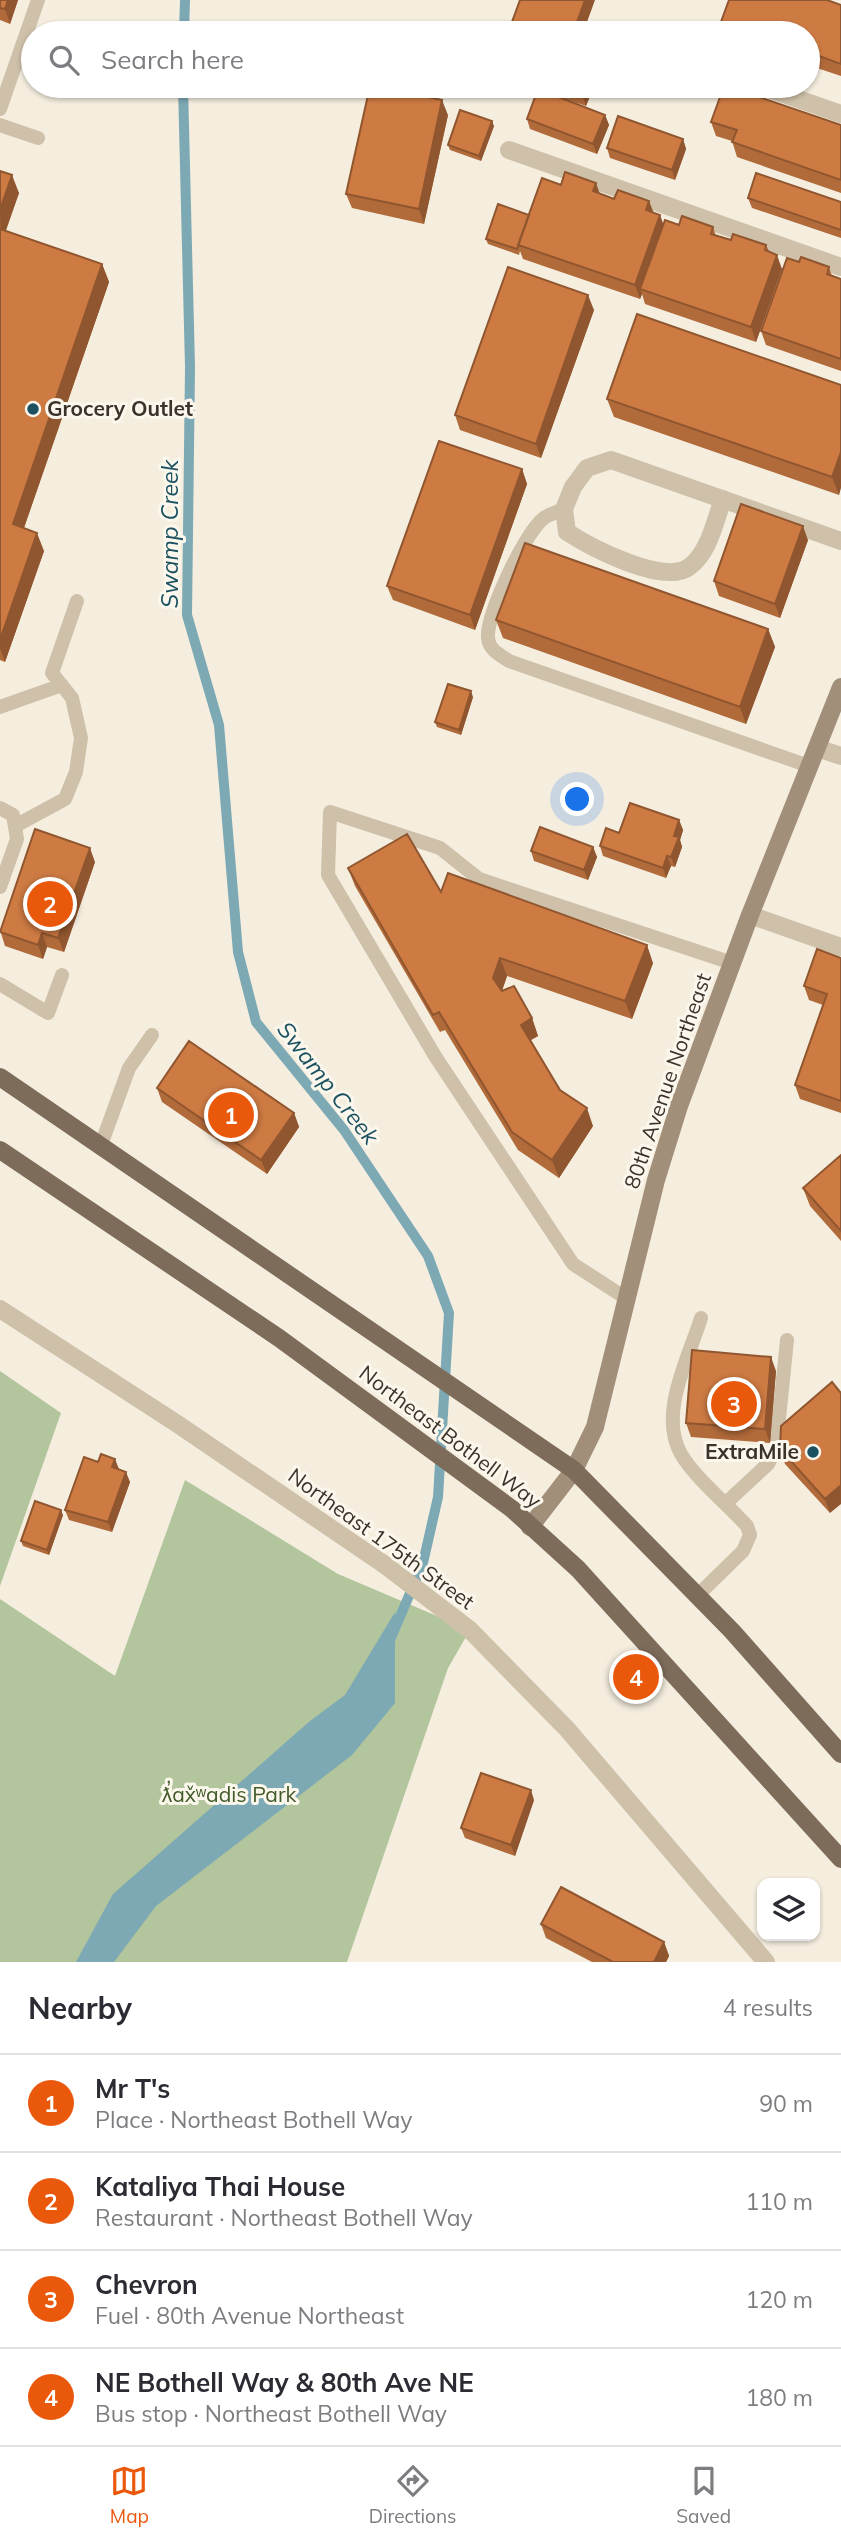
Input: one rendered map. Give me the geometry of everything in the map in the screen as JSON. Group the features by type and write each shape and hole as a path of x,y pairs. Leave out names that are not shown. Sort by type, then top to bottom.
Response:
{"main road":[{"name":"80th Avenue Northeast","path":"530,1527 574,1470 595,1427 656,1180 679,1106 750,915 841,687"},
{"name":"Northeast Bothell Way","path":"0,1077 574,1470 697,1595 841,1754"},
{"name":"Northeast Bothell Way","path":"0,1150 363,1398 512,1508 578,1569 841,1858"}],"street":[{"path":"795,98 841,114"},
{"path":"509,150 841,267"},
{"path":"723,499 703,553 688,569 665,574 591,548 567,532 564,509 573,487 587,468 611,460 723,499 841,541"},
{"path":"817,748 841,756"},
{"path":"750,915 841,947"},
{"name":"Northeast 175th Street","path":"0,1309 176,1423 385,1565 470,1630 567,1729 766,1962"}],"lane":[{"path":"31,21 38,0"},
{"path":"0,109 21,49"},
{"path":"0,125 38,138"},
{"path":"564,509 544,518 533,531 508,577 490,622 488,639 493,650 509,661 809,766"},
{"path":"15,826 65,799 76,772 82,738 72,698 52,673 77,601"},
{"path":"0,707 62,685"},
{"path":"0,808 13,815 17,839 0,887"},
{"path":"627,1299 573,1264 435,1056 328,875 330,812 440,848 480,879 732,963"},
{"path":"0,984 48,1013 62,975"},
{"path":"101,1145 129,1068 152,1035"},
{"path":"697,1595 748,1543 750,1535 747,1526 681,1454 673,1432 672,1411 701,1318"},
{"path":"726,1503 768,1464 776,1448 787,1340"}],"green space":[{"path":"0,1371 61,1413 0,1586"},
{"name":"ƛ̕ax̌ʷadis Park","path":"185,1480 338,1574 470,1630 448,1668 347,1962 0,1962 0,1599 115,1676"}],"water":[{"path":"395,1612 395,1703 352,1755 156,1906 114,1962 76,1962 113,1894 310,1721 345,1695"}],"building":[{"path":"0,0 8,0 5,9 0,8"},
{"path":"520,0 585,0 577,21 512,21"},
{"path":"729,0 827,0 841,5 841,64 820,56 820,21 721,21"},
{"path":"367,98 442,100 419,209 346,194"},
{"path":"535,98 561,98 605,115 593,144 527,119"},
{"path":"720,98 762,98 841,125 841,180 732,142 737,130 711,122"},
{"path":"460,110 492,121 479,156 448,145"},
{"path":"618,116 683,139 672,170 607,148"},
{"path":"0,171 12,175 0,210"},
{"path":"565,172 596,183 593,191 614,199 618,190 649,201 646,210 660,215 635,285 518,245 542,178 561,185"},
{"path":"756,173 841,202 841,230 748,198"},
{"path":"498,204 529,215 517,249 486,239"},
{"path":"682,216 713,227 711,234 731,240 733,234 766,245 765,250 777,255 751,327 640,289 665,220 679,225"},
{"name":"Grocery Outlet","path":"0,229 102,264 13,524 37,533 0,640"},
{"path":"801,257 829,267 827,274 841,279 841,359 761,331 787,258 799,262"},
{"path":"508,267 588,295 536,444 455,415"},
{"path":"637,314 841,385 841,452 832,477 607,399"},
{"path":"439,441 522,469 470,615 387,586"},
{"path":"741,504 803,526 775,604 714,581"},
{"path":"525,543 768,629 740,707 496,620"},
{"path":"448,684 471,691 459,730 435,722"},
{"path":"630,803 679,820 674,836 679,837 663,868 600,846 606,828 619,833"},
{"path":"540,827 593,847 584,870 531,851"},
{"path":"35,829 90,848 58,938 42,933 38,945 0,932"},
{"path":"407,834 441,892 448,873 647,945 625,1001 500,958 493,978 502,991 514,986 532,1018 521,1025 560,1090 587,1108 552,1160 512,1132 439,1012 433,1015 348,868"},
{"path":"817,949 841,958 841,1101 795,1085 827,994 804,986"},
{"path":"189,1041 294,1113 261,1160 157,1088"},
{"path":"841,1155 841,1231 803,1188"},
{"path":"692,1350 771,1357 765,1429 686,1423"},
{"name":"ExtraMile","path":"832,1382 841,1393 841,1485 825,1499 780,1449 781,1426"},
{"path":"101,1454 115,1459 112,1467 126,1472 108,1522 65,1510 84,1457 98,1462"},
{"path":"35,1501 61,1510 47,1550 21,1541"},
{"path":"481,1773 531,1790 511,1845 461,1828"},
{"path":"561,1887 664,1942 654,1962 613,1962 541,1924"}],"waterway":[{"name":"Swamp Creek","path":"184,21 185,0"},
{"name":"Swamp Creek","path":"183,98 190,367 187,615 219,725 238,952 256,1022 344,1130 428,1256 449,1313 438,1497 423,1563 390,1640"}],"place":[{"name":"Grocery Outlet","path":"33,409"},
{"name":"Kataliya Thai House","path":"50,904"},
{"name":"Mr T's","path":"231,1115"},
{"name":"Chevron","path":"734,1404"},
{"name":"ExtraMile","path":"813,1452"},
{"name":"NE Bothell Way & 80th Ave NE","path":"636,1677"}]}
